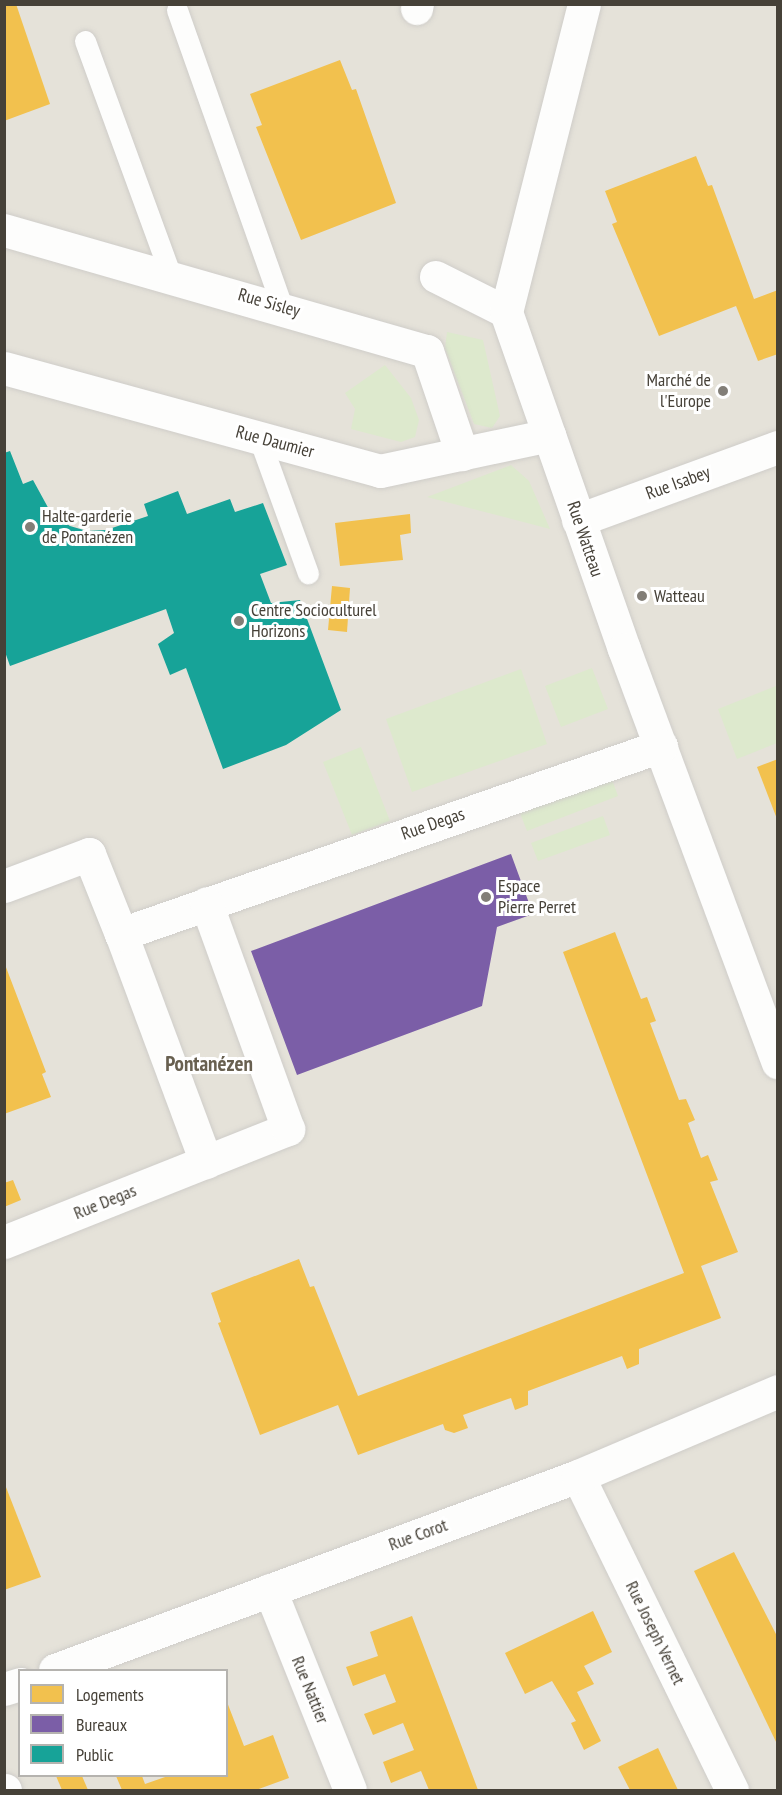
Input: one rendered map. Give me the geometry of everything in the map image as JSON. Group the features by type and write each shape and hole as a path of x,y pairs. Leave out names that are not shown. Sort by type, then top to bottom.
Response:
{"street":[{"path":"436,277 506,312 584,4"},
{"name":"Rue Sisley","path":"4,230 282,307 427,351 462,454"},
{"name":"Rue Watteau","path":"506,312 578,520 777,1062"},
{"name":"Rue Daumier","path":"4,368 380,471 549,435"},
{"name":"Rue Isabey","path":"578,520 777,447"},
{"name":"Rue Degas","path":"121,934 661,746"},
{"path":"4,886 89,854 206,1162"},
{"name":"Rue Degas","path":"4,1242 288,1129 206,903"},
{"name":"Rue Corot","path":"60,1669 578,1476 777,1391"},
{"name":"Rue Joseph Vernet","path":"578,1476 732,1791"},
{"name":"Rue Nattier","path":"270,1590 350,1791"}],"lane":[{"path":"177,10 282,307"},
{"path":"85,41 171,276"},
{"path":"259,438 308,573"}],"shaded area":[{"path":"5,5 777,5 777,1790 5,1790"}],"green space":[{"path":"447,332 483,340 500,416 492,428 474,424 445,348"},
{"path":"385,365 411,398 419,420 415,437 401,442 351,429 355,409 345,393"},
{"path":"511,465 529,481 550,529 427,497"},
{"path":"592,668 608,709 561,727 545,686"},
{"path":"521,669 547,744 412,792 386,719"},
{"path":"776,686 777,743 737,759 718,709"},
{"path":"361,747 390,821 352,835 323,762"},
{"path":"610,774 618,796 527,831 518,808"},
{"path":"603,816 610,835 538,861 531,843"}],"building: Logements":[{"path":"4,4 16,4 50,104 4,121"},
{"path":"340,60 352,90 356,89 396,203 301,240 256,127 262,125 250,94"},
{"path":"696,156 708,186 712,185 754,299 778,290 778,354 758,361 736,306 659,336 612,224 617,222 605,191"},
{"path":"410,514 411,533 400,535 403,560 340,566 335,523"},
{"path":"332,586 350,588 347,632 328,630"},
{"path":"778,759 778,819 777,819 757,767"},
{"path":"615,932 641,999 647,997 656,1021 650,1023 679,1100 686,1099 695,1120 688,1123 701,1158 708,1155 718,1180 710,1182 738,1252 701,1266 721,1318 639,1349 639,1364 627,1369 622,1356 528,1391 528,1405 515,1410 511,1398 463,1415 468,1428 454,1433 445,1430 443,1424 358,1455 338,1405 260,1435 218,1323 221,1322 211,1293 299,1259 310,1287 314,1286 358,1396 684,1273 563,952"},
{"path":"4,962 46,1072 42,1074 51,1097 4,1114"},
{"path":"13,1180 21,1200 4,1207 4,1183"},
{"path":"4,1482 41,1577 4,1590"},
{"path":"734,1552 778,1638 778,1746 694,1571"},
{"path":"593,1611 612,1652 584,1666 594,1684 577,1692 601,1741 584,1750 571,1723 576,1721 552,1681 525,1694 505,1653"},
{"path":"412,1616 478,1790 429,1790 421,1771 391,1783 383,1762 414,1750 403,1723 373,1735 364,1714 396,1702 385,1674 353,1686 346,1667 378,1656 370,1632"},
{"path":"228,1705 244,1746 273,1735 289,1778 256,1790 122,1790 116,1777 142,1777 145,1784 165,1777 228,1777"},
{"path":"658,1748 678,1790 630,1790 618,1767"},
{"path":"56,1777 82,1777 88,1790 62,1790"}],"building: Bureaux":[{"path":"511,854 533,914 497,927 482,1006 297,1075 251,951"}],"building: Public":[{"name":"Centre Socioculturel Horizons","path":"10,451 23,484 33,480 51,513 70,526 87,531 106,530 148,516 144,504 178,491 187,514 230,499 235,512 263,503 287,565 260,574 271,603 300,600 341,710 286,745 223,769 186,668 170,675 158,644 174,633 166,609 10,666 4,649 4,453"}],"place":[{"name":"Marché de l'Europe","path":"723,391"},
{"name":"Halte-garderie de Pontanézen","path":"30,527"},
{"name":"Watteau","path":"642,596"},
{"name":"Centre Socioculturel Horizons","path":"239,621"},
{"name":"Espace Pierre Perret","path":"486,897"}],"district":[{"name":"Pontanézen","path":"209,1064"}]}
